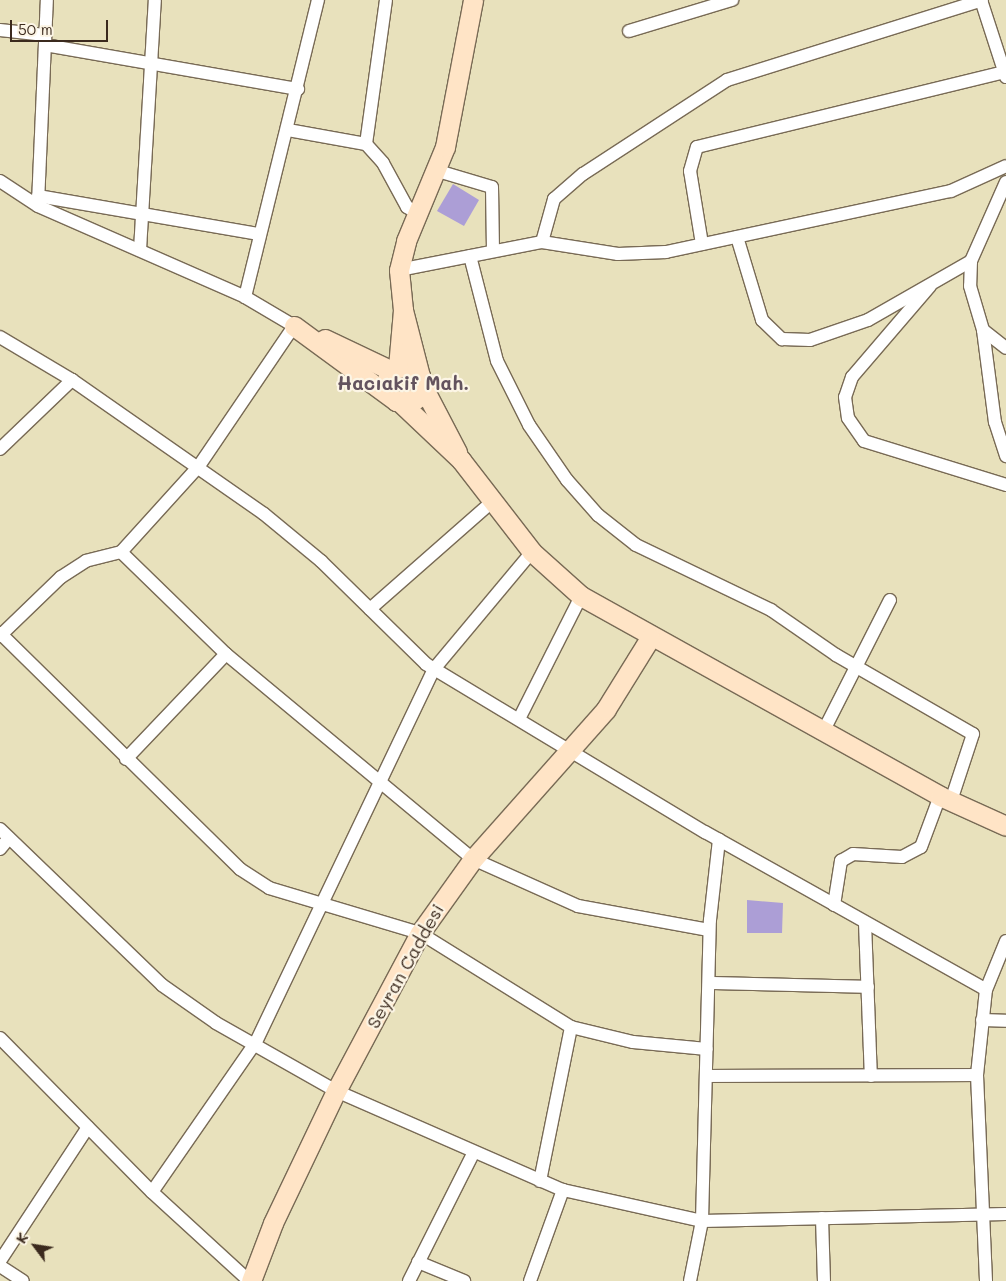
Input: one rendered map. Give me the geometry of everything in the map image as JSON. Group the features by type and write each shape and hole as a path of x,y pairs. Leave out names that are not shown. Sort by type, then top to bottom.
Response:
{"street":[{"path":"38,201 46,0"},
{"path":"140,250 154,64 155,0"},
{"path":"245,297 258,234 288,130 318,0"},
{"path":"366,144 386,0"},
{"path":"461,460 421,380 403,310 399,270 417,213 438,171 473,0"},
{"path":"629,31 732,0"},
{"path":"542,242 548,210 561,193 727,80 982,0 1005,74 697,147 690,171 702,244"},
{"path":"0,30 154,64 298,89"},
{"path":"288,130 366,144 383,163 407,207 417,213"},
{"path":"399,270 470,256 493,249 542,242 641,255 737,237 951,191 1006,166"},
{"path":"438,171 492,187 493,249"},
{"path":"0,181 140,250 245,297 294,326 394,398 461,460 532,552 581,596 650,638 945,799 1006,826"},
{"path":"1006,182 971,261 970,286 983,330 995,422 1006,456"},
{"path":"38,201 142,215 258,234"},
{"path":"737,237 762,320 782,339 810,340 868,320 971,261"},
{"path":"470,256 497,361 529,425 598,515 636,545 771,610 856,666 973,734 945,799 921,847 902,857 853,854 841,861 834,905"},
{"path":"930,286 852,377 845,397 848,418 864,441 1006,485"},
{"path":"394,398 386,382 395,369 403,310"},
{"path":"294,326 395,369 410,368 421,380"},
{"path":"294,326 199,466 121,552 86,561 61,577 0,634 240,869 269,888 322,906 420,934 571,1027 633,1042 707,1049"},
{"path":"983,330 1006,348"},
{"path":"0,337 72,380 199,466 321,561 434,669 573,750 719,840 986,990"},
{"path":"0,449 72,380"},
{"path":"394,398 416,399 421,380"},
{"path":"370,609 493,501"},
{"path":"121,552 226,654 379,784 473,859 578,906 710,930"},
{"path":"152,1192 256,1042 434,669 532,552"},
{"path":"519,719 581,596"},
{"path":"823,732 890,600"},
{"name":"Seyran Caddesi","path":"250,1281 273,1223 336,1091 420,934 473,859 573,750 606,709 650,638"},
{"path":"126,759 226,654"},
{"path":"0,849 4,834 162,985 216,1023 256,1042 336,1091 563,1190 702,1221 1006,1214"},
{"path":"690,1281 702,1221 710,930 719,840"},
{"path":"865,923 871,1076"},
{"path":"986,1281 977,1076 986,990 1006,940"},
{"path":"708,983 868,987"},
{"path":"982,1020 1006,1021"},
{"path":"540,1181 571,1027"},
{"path":"0,1038 152,1192 250,1281"},
{"path":"707,1076 977,1076"},
{"path":"2,1253 88,1127"},
{"path":"409,1281 474,1152"},
{"path":"530,1281 563,1190"},
{"path":"822,1218 824,1281"},
{"path":"418,1262 464,1281"},
{"path":"0,1266 23,1281"}],"building":[{"path":"453,184 479,200 464,226 437,211"},
{"path":"747,900 783,903 782,933 747,933"}],"district":[{"name":"Hacıakif Mah.","path":"403,383"}]}
